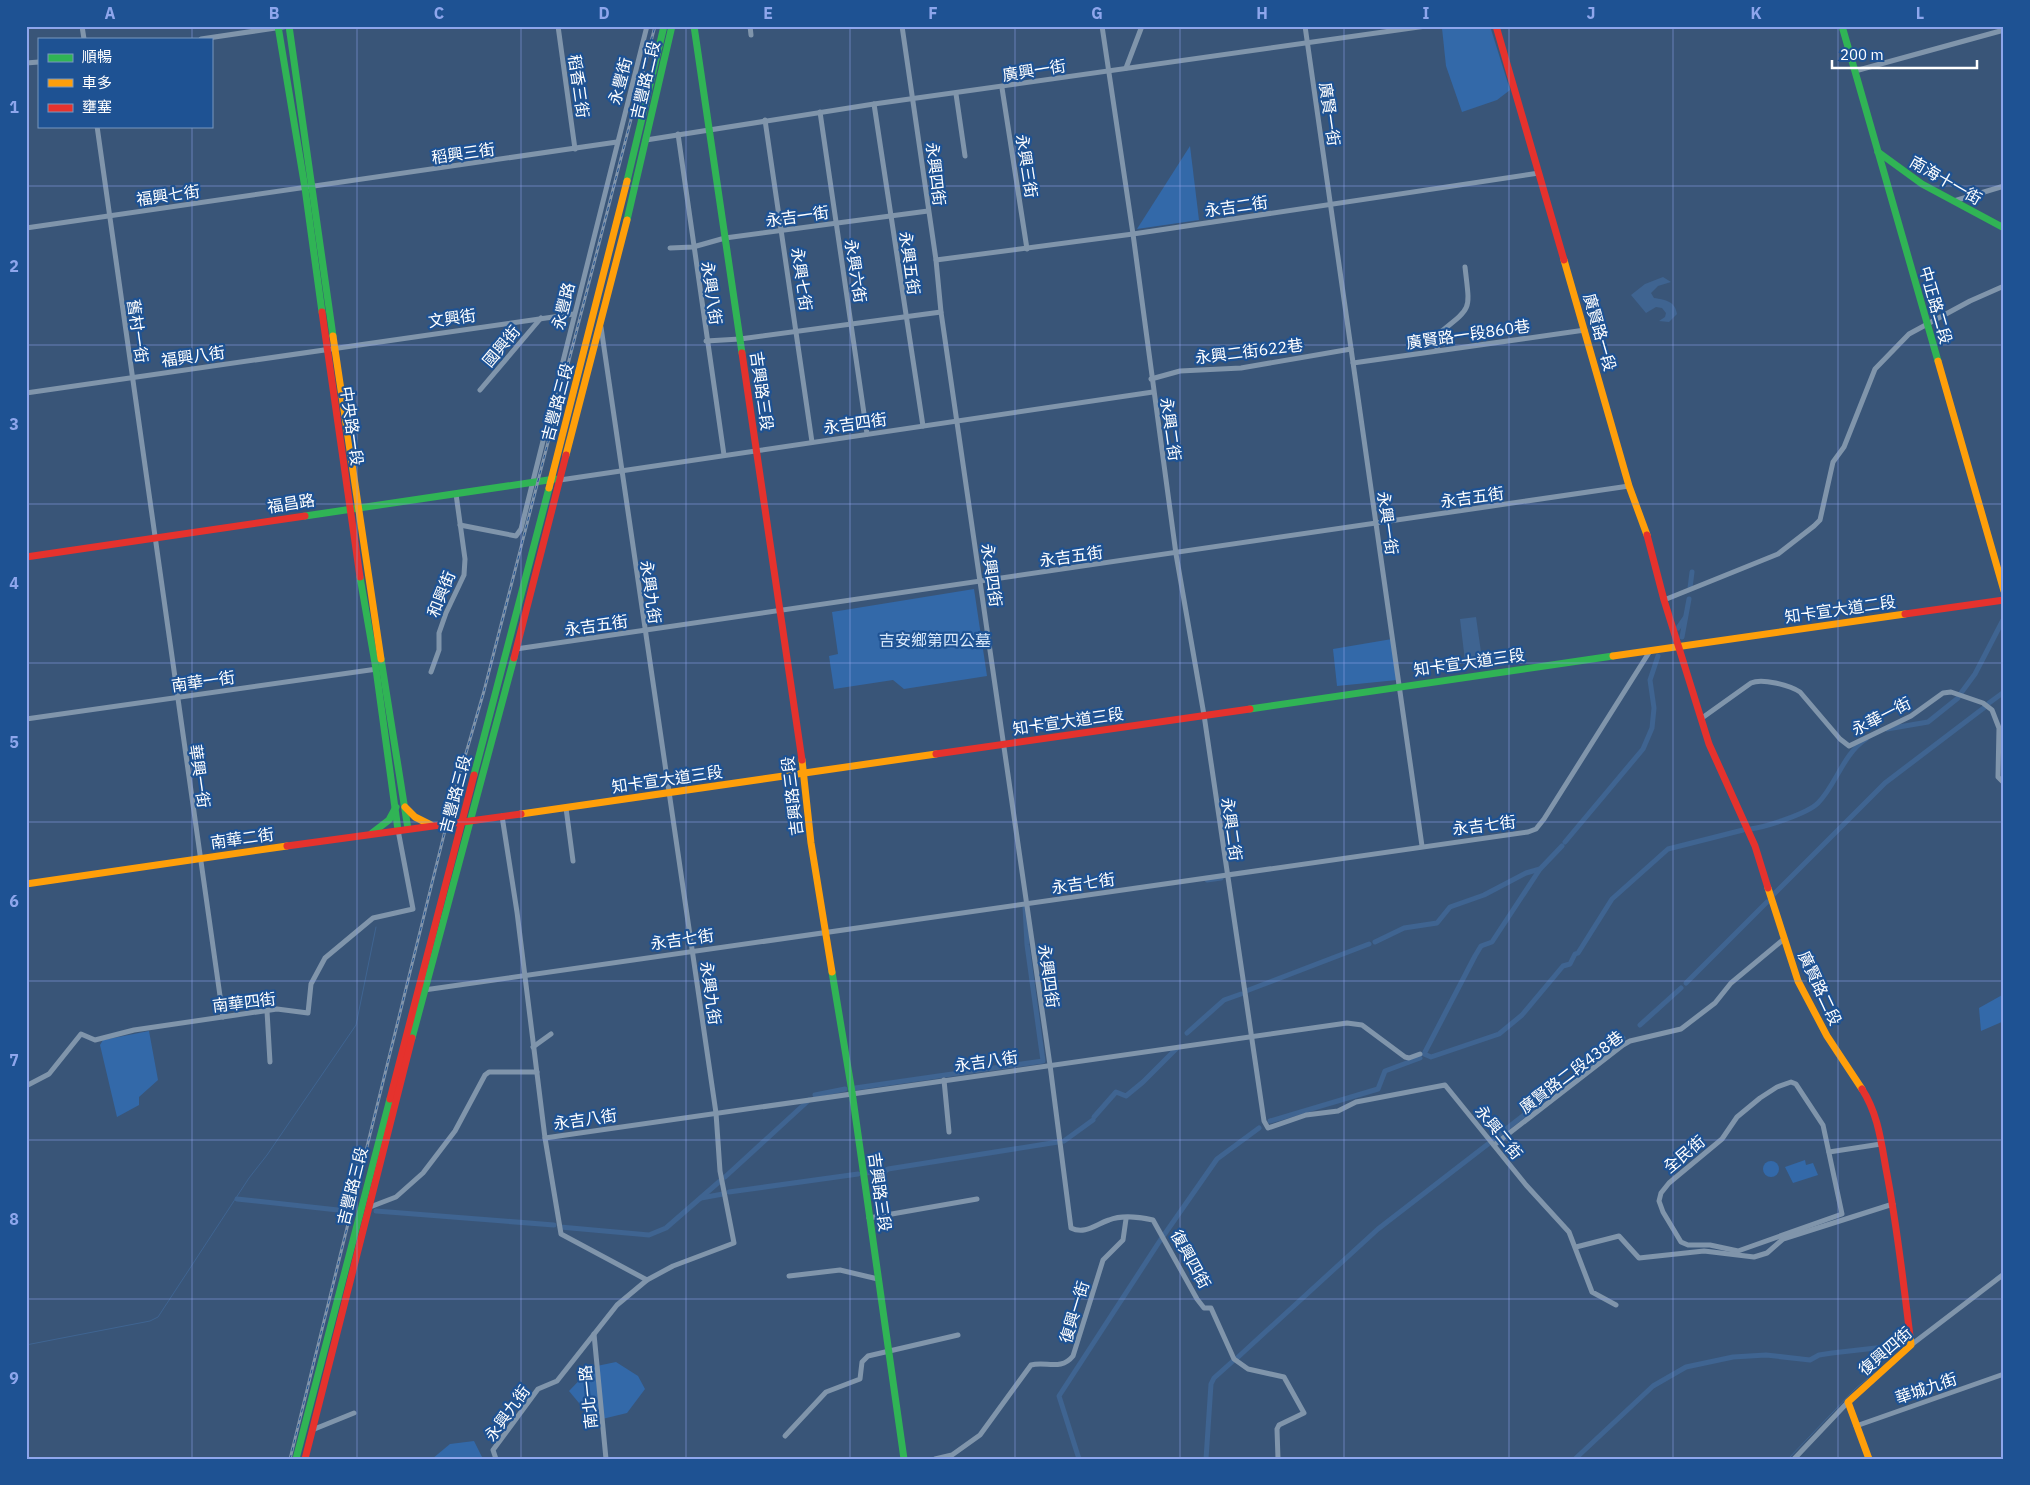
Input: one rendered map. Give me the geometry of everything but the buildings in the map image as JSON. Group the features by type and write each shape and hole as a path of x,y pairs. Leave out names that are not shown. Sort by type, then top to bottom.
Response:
{"street":[{"path":"207,38 289,26"},
{"name":"中央路一段","path":"289,26 331,348 349,508 376,669 398,830"},
{"name":"稻香三街","path":"558,26 575,149"},
{"name":"永豐街","path":"617,142 647,26"},
{"name":"吉豐路二段","path":"637,136 664,26"},
{"name":"吉豐路二段","path":"646,140 672,26"},
{"name":"吉興路三段","path":"694,26 804,773 811,843 852,1092 904,1459"},
{"path":"750,26 751,35"},
{"name":"永興四街","path":"902,26 914,99 936,260 941,312 1050,1065 1070,1216"},
{"name":"永興二街","path":"1102,26 1133,234 1176,554 1204,715 1261,1113 1268,1128 1306,1115 1338,1110 1356,1102 1445,1085 1526,1185 1561,1222 1576,1247 1592,1292 1616,1305"},
{"path":"1126,68 1142,26"},
{"name":"廣賢一街","path":"1304,26 1330,204"},
{"name":"廣興一街","path":"646,140 874,104 1002,88 1126,68 1426,26"},
{"name":"廣賢路一段","path":"1496,26 1630,486 1653,551 1664,600 1679,645"},
{"name":"中正路二段","path":"1842,26 2004,591"},
{"name":"中央路一段","path":"278,27 309,188"},
{"path":"1855,71 2004,30"},
{"name":"永興三街","path":"1002,88 1027,248"},
{"path":"956,94 966,156"},
{"name":"永興五街","path":"874,104 923,426"},
{"name":"永興六街","path":"820,112 867,434"},
{"name":"永興七街","path":"765,120 812,442"},
{"name":"舊村一街","path":"97,128 153,538"},
{"name":"永興八街","path":"678,134 706,341 724,455"},
{"name":"吉豐路三段","path":"305,1459 374,1191 550,478 612,242 637,136"},
{"name":"吉豐路三段","path":"296,1459 365,1191 465,822 516,649 646,140"},
{"name":"稻興三街","path":"309,188 617,142"},
{"name":"永豐路","path":"460,525 516,536 522,529 617,142"},
{"name":"南海十一街","path":"1877,152 1891,164 1954,202 2004,228"},
{"name":"永吉二街","path":"936,260 1133,234 1539,173"},
{"path":"1954,202 2004,186"},
{"name":"福興七街","path":"26,228 309,188"},
{"name":"永興一街","path":"1330,204 1422,846"},
{"name":"永吉一街","path":"670,248 693,248 725,238 928,211"},
{"path":"1437,350 1436,338 1438,334 1466,312 1469,306 1465,266"},
{"path":"1664,600 1778,554 1820,520 1833,462 1844,447 1875,369 1909,334 2004,286"},
{"path":"706,341 740,339 941,312"},
{"name":"文興街","path":"331,348 574,314"},
{"name":"國興街","path":"480,390 541,318"},
{"name":"永興九街","path":"496,1459 493,1450 538,1389 557,1381 617,1305 647,1280 673,1266 734,1243 720,1171 716,1113 693,950 644,631 600,324"},
{"name":"廣賢路一段860巷","path":"1353,363 1586,330"},
{"name":"中央路一段","path":"331,348 384,667 408,829"},
{"name":"福興八街","path":"26,393 331,348"},
{"name":"永興二街622巷","path":"1151,379 1180,371 1241,368 1351,349"},
{"name":"永吉四街","path":"560,480 1153,392"},
{"name":"福昌路","path":"26,557 357,506 456,494 550,478 560,480"},
{"name":"永吉五街","path":"516,649 780,612 1630,486"},
{"name":"和興街","path":"431,672 439,650 439,633 464,575 465,559 456,494"},
{"name":"華興一街","path":"153,538 223,1017"},
{"name":"知卡宣大道二段","path":"1679,645 2004,600"},
{"name":"知卡宣大道三段","path":"465,822 1650,651 1679,645"},
{"name":"廣賢路二段","path":"1679,645 1715,761 1755,846 1798,981 1846,1068 1872,1104 1893,1204 1911,1345"},
{"name":"永吉七街","path":"424,990 1528,832 1536,828 1572,777 1650,651"},
{"name":"南華一街","path":"26,719 384,667"},
{"name":"永華一街","path":"1702,718 1756,681 1792,688 1800,692 1849,746 1911,716 1948,691 1989,707 2001,728 1997,771 1998,778 2004,783"},
{"path":"372,833 389,820 396,806"},
{"path":"405,807 415,817 431,825"},
{"path":"566,808 573,861"},
{"path":"502,816 525,976 545,1138 560,1234 647,1280"},
{"name":"南華二街","path":"26,884 372,833 465,822"},
{"name":"南華四街","path":"26,1086 49,1074 81,1034 95,1040 134,1030 267,1011 308,1013 312,984 325,958 373,918 412,909 398,830"},
{"name":"廣賢路二段438巷","path":"1494,1145 1623,1045 1630,1041 1681,1029 1715,1003 1731,983 1784,939"},
{"path":"267,1011 270,1062"},
{"name":"永吉八街","path":"545,1138 1250,1035 1357,1023 1405,1057 1410,1058 1420,1054"},
{"path":"533,1046 551,1034"},
{"path":"370,1206 396,1197 423,1173 455,1131 485,1074 489,1072 537,1072"},
{"path":"944,1080 950,1132"},
{"name":"全民街","path":"1785,1083 1796,1084 1823,1124 1829,1152 1842,1214 1738,1251 1710,1245 1688,1245 1680,1242 1662,1212 1660,1201 1662,1193 1669,1183 1722,1138 1737,1118 1760,1098 1785,1083"},
{"path":"1829,1152 1881,1144"},
{"path":"365,1191 374,1191"},
{"path":"869,1218 977,1199"},
{"path":"1576,1247 1619,1236 1640,1258 1704,1251 1754,1257 1767,1253 1783,1239 1893,1204"},
{"name":"復興四街","path":"1070,1216 1073,1230 1087,1230 1109,1220 1141,1217 1153,1220 1197,1299 1204,1308 1212,1308 1227,1348 1234,1358 1248,1369 1284,1377 1289,1382 1304,1413 1279,1425 1277,1429 1278,1459"},
{"name":"復興一街","path":"934,1459 952,1455 980,1435 1031,1365 1037,1363 1052,1366 1068,1362 1073,1356 1103,1260 1123,1240 1126,1233 1126,1219"},
{"path":"790,1276 840,1270 878,1280"},
{"name":"復興四街","path":"1794,1459 1848,1402 1911,1345 2004,1274"},
{"name":"南北一路","path":"594,1334 606,1459"},
{"path":"785,1436 826,1392 860,1379 864,1358 888,1350 927,1344 958,1335"},
{"name":"華城九街","path":"1856,1426 2004,1374"},
{"path":"1848,1402 1869,1459"},
{"path":"312,1430 354,1413"}],"green space":[{"path":"1449,26 1490,26 1510,90 1497,100 1462,112 1446,66 1442,28"},
{"path":"1190,146 1199,220 1137,229"},
{"name":"吉安鄉第四公墓","path":"974,589 987,676 904,689 893,680 834,689 829,656 838,654 832,612"},
{"path":"1392,639 1397,680 1337,686 1333,649"},
{"path":"2004,994 2004,1021 1981,1031 1979,1008"},
{"path":"149,1031 158,1080 139,1097 139,1105 117,1117 100,1045 103,1040"},
{"path":"1805,1160 1806,1165 1813,1163 1818,1175 1793,1183 1785,1167"},
{"path":"1771,1161 1779,1169 1771,1177 1763,1169"},
{"path":"616,1362 638,1376 645,1389 627,1413 594,1421 569,1391 592,1367"},
{"path":"474,1441 483,1459 432,1459 450,1444"}],"shaded area":[{"path":"1663,277 1671,282 1658,286 1651,293 1654,298 1666,301 1674,306 1677,314 1669,322 1659,321 1665,317 1666,313 1662,308 1656,307 1646,313 1631,295 1645,284"},
{"path":"1476,617 1482,659 1465,661 1460,619"}],"waterway":[{"path":"1690,588 1692,572"},
{"path":"1682,637 1689,599"},
{"path":"1678,628 1685,618"},
{"path":"1961,693 1975,674 2004,618"},
{"path":"1565,842 1643,749 1652,728 1654,708 1650,680 1658,656"},
{"path":"1989,703 2004,692"},
{"path":"1887,729 1928,722 1958,698"},
{"path":"1774,894 1885,783 1985,707"},
{"path":"1750,829 1796,816 1813,807 1830,788 1851,753 1866,739"},
{"path":"1424,1054 1431,1057 1499,1034 1522,1015 1563,966 1570,964 1612,899 1668,849 1743,830"},
{"path":"1425,1052 1481,946 1492,942 1540,869 1562,846"},
{"path":"1375,942 1404,928 1437,923 1450,907 1484,895 1526,873 1540,869"},
{"path":"1207,880 1221,878"},
{"path":"1686,983 1767,902"},
{"path":"855,1088 1043,1061 1027,945 1025,906"},
{"path":"26,1345 150,1321 158,1317 249,1178 267,1155 356,1025 376,927"},
{"path":"1246,991 1369,944"},
{"path":"1640,1025 1681,988"},
{"path":"1187,1033 1224,1000 1241,994"},
{"path":"1492,1140 1623,1038"},
{"path":"1094,1117 1116,1092 1126,1096 1177,1048"},
{"path":"1270,1121 1378,1089 1385,1071 1420,1058"},
{"path":"815,1095 845,1089"},
{"path":"725,1177 809,1100"},
{"path":"1064,1141 1093,1120"},
{"path":"1164,1235 1217,1159 1259,1128"},
{"path":"866,1173 877,1171 883,1173 888,1169 1058,1142"},
{"path":"1237,1358 1378,1229 1488,1144"},
{"path":"729,1192 858,1174"},
{"path":"560,1227 649,1235 666,1228 720,1181"},
{"path":"701,1198 723,1194"},
{"path":"237,1199 338,1210"},
{"path":"342,1210 349,1210"},
{"path":"376,1211 554,1225"},
{"path":"1079,1459 1059,1396 1163,1236"},
{"path":"1995,1278 2004,1271"},
{"path":"1575,1459 1653,1386 1686,1367 1733,1357 1766,1355 1810,1360 1819,1355 1911,1344"},
{"path":"1206,1459 1211,1384 1214,1378 1233,1361"},
{"path":"1788,1459 1855,1389 1874,1373"}],"railway":[{"path":"290,1459 453,798 484,691 655,26"}],"traffic: fast":[{"path":"278,26 305,188 322,312"},
{"path":"289,26 333,336"},
{"path":"627,181 664,26"},
{"path":"627,220 672,26"},
{"path":"694,26 742,353"},
{"path":"1842,26 1938,361"},
{"path":"1878,152 1922,184 2004,228"},
{"path":"305,516 555,479"},
{"path":"474,775 549,488"},
{"path":"360,577 376,669 398,830"},
{"path":"1250,709 1613,656"},
{"path":"412,1038 514,658"},
{"path":"381,659 408,829"},
{"path":"372,833 389,820 396,807"},
{"path":"832,972 852,1092 904,1459"},
{"path":"296,1459 390,1099"}],"traffic: slow":[{"path":"549,488 627,181"},
{"path":"566,455 627,220"},
{"path":"1564,260 1629,486 1647,535"},
{"path":"333,336 381,659"},
{"path":"1938,361 2004,591"},
{"path":"1613,656 1905,614"},
{"path":"521,814 936,754"},
{"path":"802,760 811,843 832,972"},
{"path":"405,807 415,817 431,825"},
{"path":"26,884 287,846"},
{"path":"1768,888 1798,981 1827,1036 1862,1089"},
{"path":"1869,1459 1848,1402 1911,1345 1910,1336"}],"traffic: jam":[{"path":"1496,26 1564,260"},
{"path":"322,312 360,577"},
{"path":"742,353 802,760"},
{"path":"514,658 566,455"},
{"path":"26,557 305,516"},
{"path":"1647,535 1664,600 1709,744 1755,846 1768,888"},
{"path":"1905,614 2004,600"},
{"path":"936,754 1250,709"},
{"path":"390,1099 474,775"},
{"path":"287,846 521,814"},
{"path":"305,1459 412,1038"},
{"path":"1862,1089 1872,1108 1880,1138 1897,1231 1910,1336"}]}
